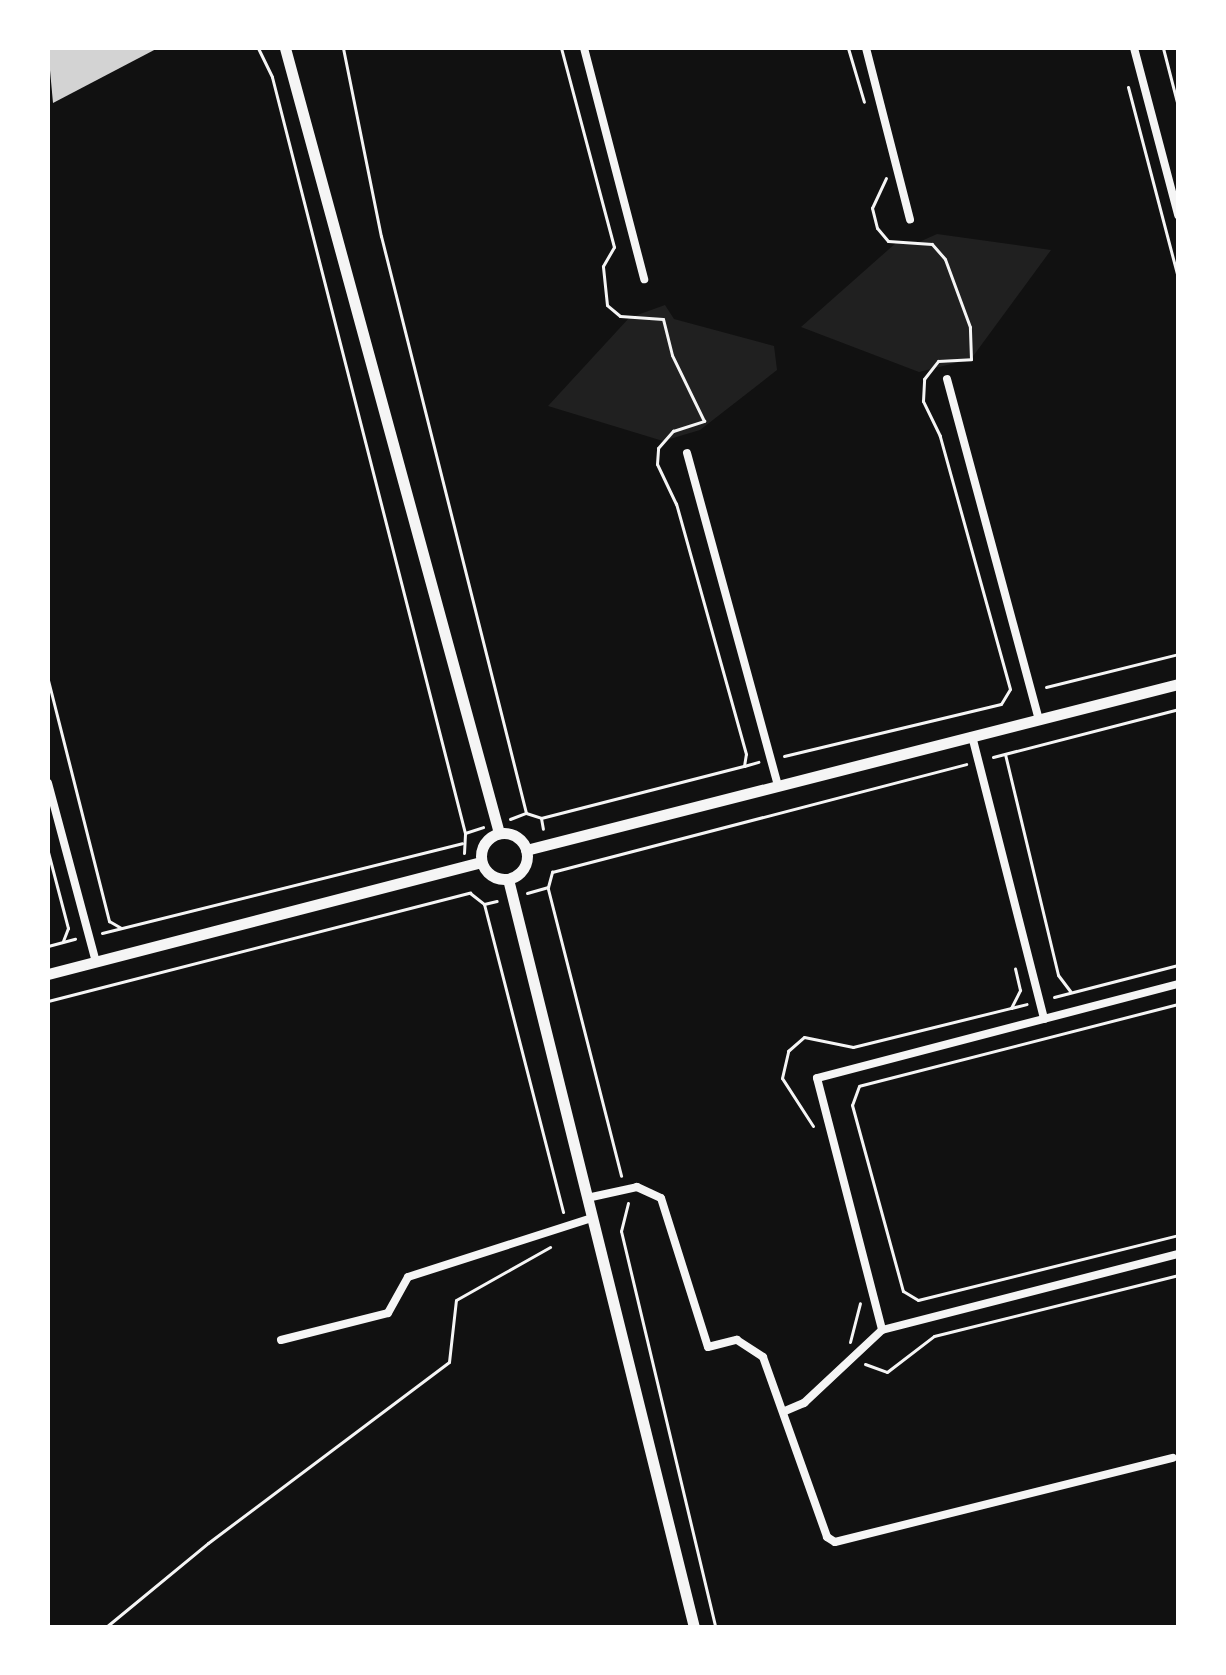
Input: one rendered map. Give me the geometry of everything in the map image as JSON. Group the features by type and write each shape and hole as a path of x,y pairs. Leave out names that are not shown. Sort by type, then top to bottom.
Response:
{"street":[{"path":"285,48 499,833"},
{"path":"584,48 644,279"},
{"path":"866,48 910,219"},
{"path":"1134,48 1178,215"},
{"path":"947,379 1039,719"},
{"path":"687,453 778,785"},
{"path":"526,850 1178,684"},
{"path":"972,736 1044,1019"},
{"path":"48,783 96,962"},
{"path":"499,833 514,836 526,850 524,868 508,879 491,876 481,862 483,846 499,833"},
{"path":"48,974 481,862"},
{"path":"508,879 694,1627"},
{"path":"882,1330 817,1078 1178,984"},
{"path":"587,1198 637,1187 661,1198 708,1347 737,1340 763,1357 785,1411 827,1537 835,1542 1173,1458"},
{"path":"281,1340 388,1313 408,1277 592,1218"},
{"path":"785,1411 804,1403 882,1330 1178,1254"}],"path":[{"path":"258,48 272,77 465,833"},
{"path":"343,48 381,236 526,813"},
{"path":"561,48 614,247 603,266 607,305 620,316 663,319 672,355 704,421 673,431 658,448 657,464 676,504 746,754 744,766"},
{"path":"848,48 865,106"},
{"path":"1163,48 1178,106"},
{"path":"1126,79 1178,277"},
{"path":"541,818 1001,704 1010,689 940,436 923,401 924,379 938,361 971,359 970,327 945,259 932,244 888,241 877,228 872,208 886,178 882,164"},
{"path":"1005,698 1178,654"},
{"path":"48,680 109,921 121,928"},
{"path":"715,1627 621,1231 628,1205 548,887 552,872 1178,709"},
{"path":"1005,754 1058,975 1071,992"},
{"path":"964,765 968,779"},
{"path":"48,946 462,843"},
{"path":"48,852 68,928 63,942"},
{"path":"484,904 548,887"},
{"path":"48,1001 470,893 484,904 559,1205 576,1232 456,1300 449,1362 106,1627"},
{"path":"1011,1008 1020,990 1014,961"},
{"path":"814,1128 810,1113 782,1078 788,1051 804,1037 853,1047 1178,965"},
{"path":"1178,1004 859,1086 852,1105 903,1291 918,1300 1178,1235"},
{"path":"861,1290 850,1335 857,1354 875,1370 887,1372 934,1336 1178,1275"}],"shaded area":[{"path":"937,234 1051,250 971,359 919,372 801,327 897,242 917,243"},
{"path":"665,305 674,319 774,346 777,370 700,430 663,441 548,406 629,318"}],"building":[{"path":"48,48 158,48 53,103"}]}
